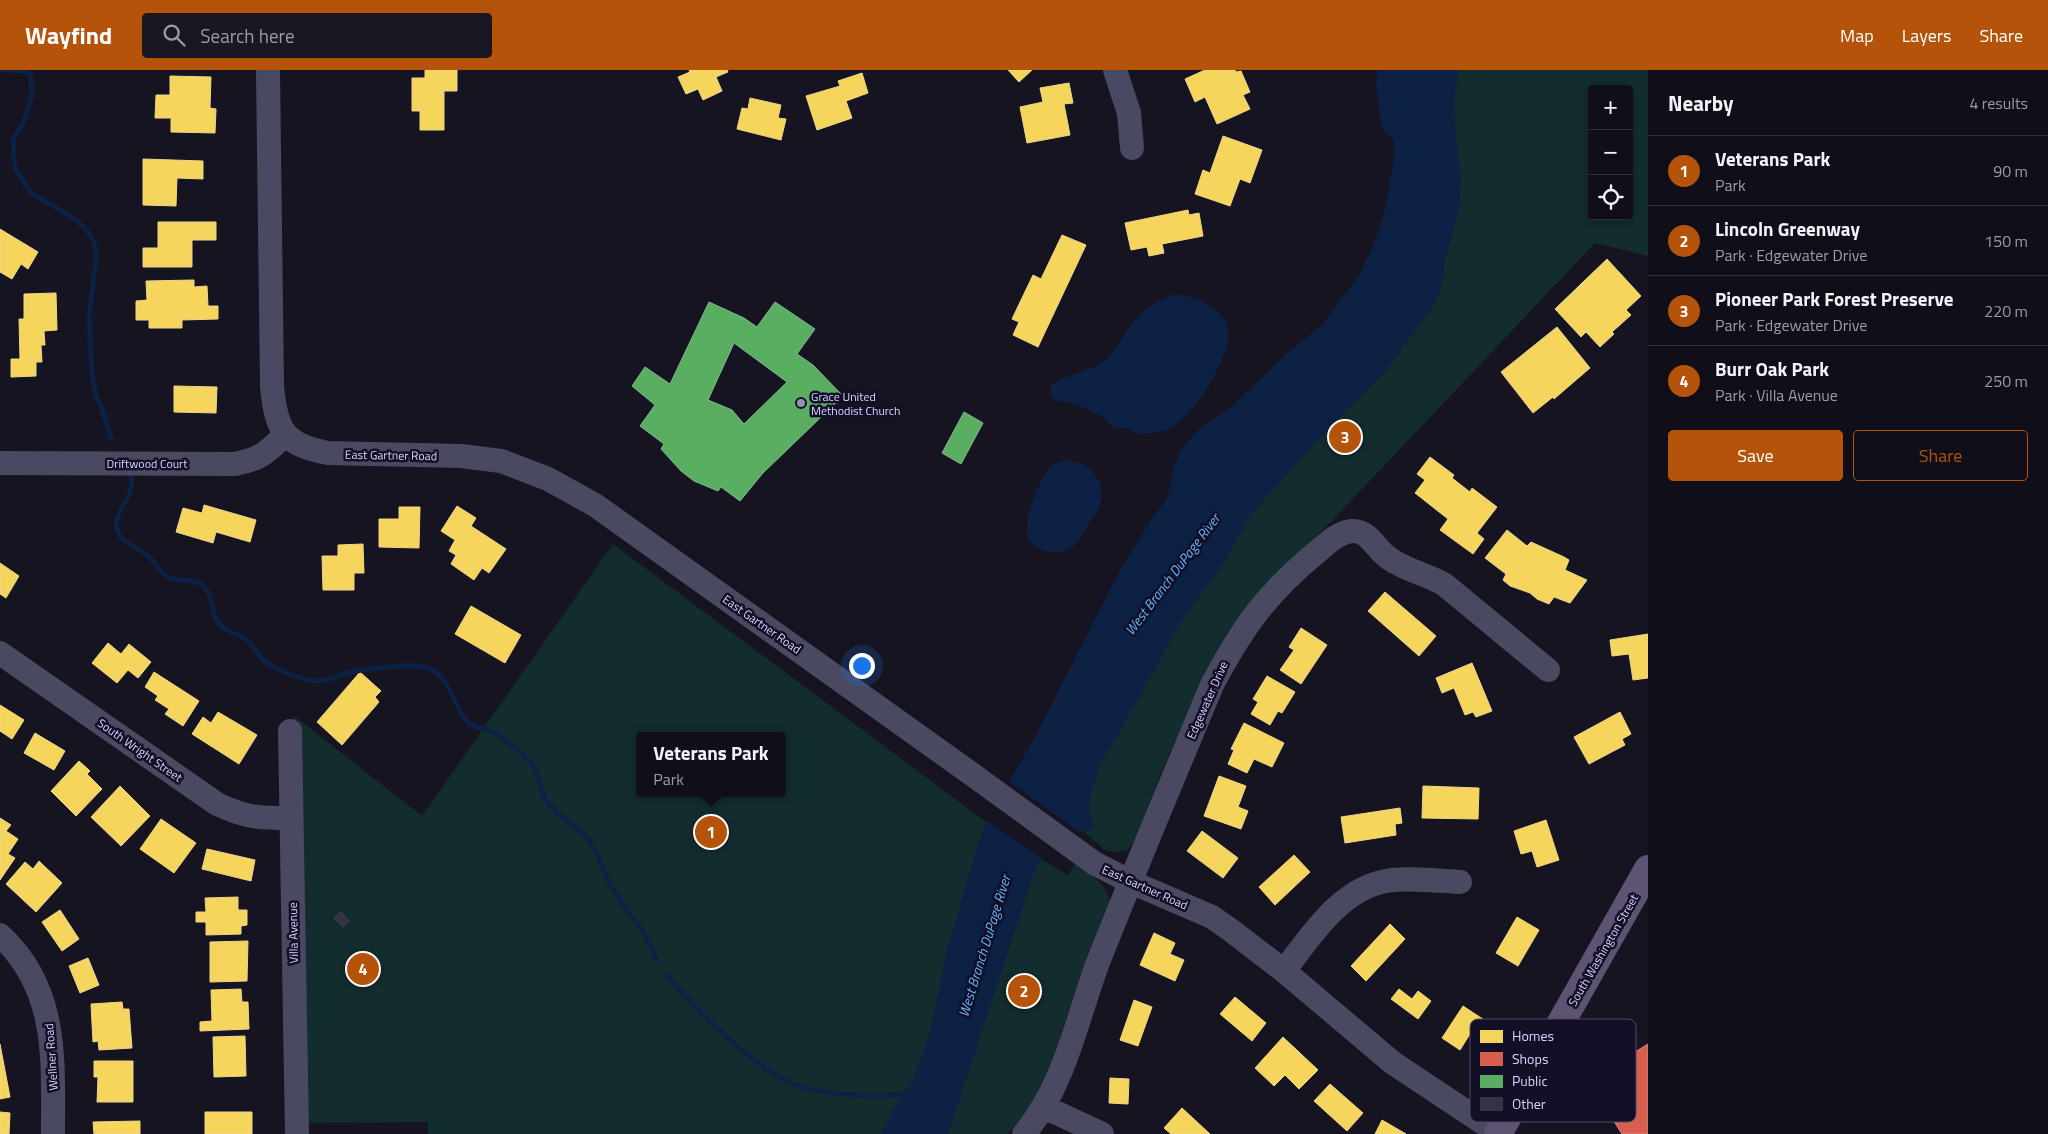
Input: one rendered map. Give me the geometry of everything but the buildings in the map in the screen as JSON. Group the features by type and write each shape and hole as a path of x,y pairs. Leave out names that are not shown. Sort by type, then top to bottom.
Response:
{"main road":[{"name":"South Washington Street","path":"1564,1019 1648,869"},
{"name":"South Washington Street","path":"1499,1134 1506,1122"}],"street":[{"path":"268,70 272,386 274,413 285,435"},
{"path":"1115,70 1130,113 1132,148"},
{"name":"Driftwood Court","path":"0,463 235,464 251,461 264,455 285,435"},
{"name":"East Gartner Road","path":"285,435 316,451 328,454 461,456 501,461 548,479 595,505 1094,863 1130,882 1212,917 1284,971 1393,1063 1470,1115"},
{"name":"Edgewater Drive","path":"1024,1134 1044,1107 1058,1078 1092,979 1130,882 1212,685 1229,653 1253,615 1274,590 1294,571 1337,536 1352,531 1364,533 1390,559 1402,566 1432,577 1445,585 1548,670"},
{"name":"South Wright Street","path":"0,653 217,804 240,815 257,818 291,818"},
{"name":"Villa Avenue","path":"290,731 297,1134"},
{"path":"1284,971 1323,922 1358,892 1371,885 1388,880 1460,882"},
{"name":"Wellner Road","path":"0,935 20,958 33,977 48,1019 53,1066 53,1134"},
{"path":"1044,1107 1102,1134"},
{"name":"East Gartner Road","path":"1481,1122 1499,1134"}],"green space":[{"path":"1419,70 1648,70 1648,256 1595,243 1244,611 1226,635 1204,678 1165,763 1135,841 1127,850 1115,852 1105,850 1083,831 1041,801 1375,323"},
{"path":"613,544 1021,848 1068,875 1075,864 1092,875 1101,883 1110,900 1078,982 1052,1063 1035,1102 1008,1134 428,1134 428,1122 307,1123 293,715 422,816"}],"water":[{"name":"West Branch DuPage River","path":"1378,70 1459,70 1454,101 1461,180 1460,206 1445,259 1444,278 1436,302 1384,373 1341,415 1252,513 1223,564 1184,617 1099,768 1090,797 1089,809 1094,828 1076,834 1061,843 1035,869 948,1134 881,1134 896,1105 914,1077 930,1032 947,951 985,823 1035,737 1121,568 1153,517 1167,499 1174,466 1183,447 1200,428 1231,407 1292,349 1323,324 1359,275 1373,246 1384,214 1394,160 1394,140 1382,129 1376,84"},
{"path":"1176,294 1209,305 1222,316 1228,331 1223,357 1216,373 1207,389 1185,417 1174,426 1163,431 1140,434 1126,428 1112,426 1100,416 1082,407 1054,400 1050,391 1051,385 1104,361 1115,350 1129,327 1139,316 1150,306"},
{"path":"1066,460 1083,464 1091,470 1100,485 1101,501 1079,541 1067,550 1047,552 1029,540 1027,525 1029,515 1045,474 1052,466"}],"pier":[{"path":"1007,780 1082,834 1061,844 1045,861 985,819"}],"waterway":[{"path":"2,70 25,71 31,76 32,96 24,121 13,140 15,168 31,193 70,216 85,228 92,238 97,252 89,317 92,375 97,399 112,440"},
{"path":"129,471 132,481 131,489 117,520 120,536 147,555 166,576 202,585 208,593 218,622 225,629 242,636 267,664 294,676 318,681 367,669 411,666 428,668 441,677 467,721 473,726 497,734 532,764 543,794 549,804 559,815 582,833 591,844 611,886 648,940 656,960"},
{"path":"667,975 692,1004 724,1035 759,1063 791,1083 817,1090 849,1095 881,1096 908,1093"}],"place":[{"name":"Grace United Methodist Church","path":"801,403"},
{"name":"Pioneer Park Forest Preserve","path":"1345,437"},
{"name":"Veterans Park","path":"711,832"},
{"name":"Burr Oak Park","path":"363,969"},
{"name":"Lincoln Greenway","path":"1024,991"}]}
